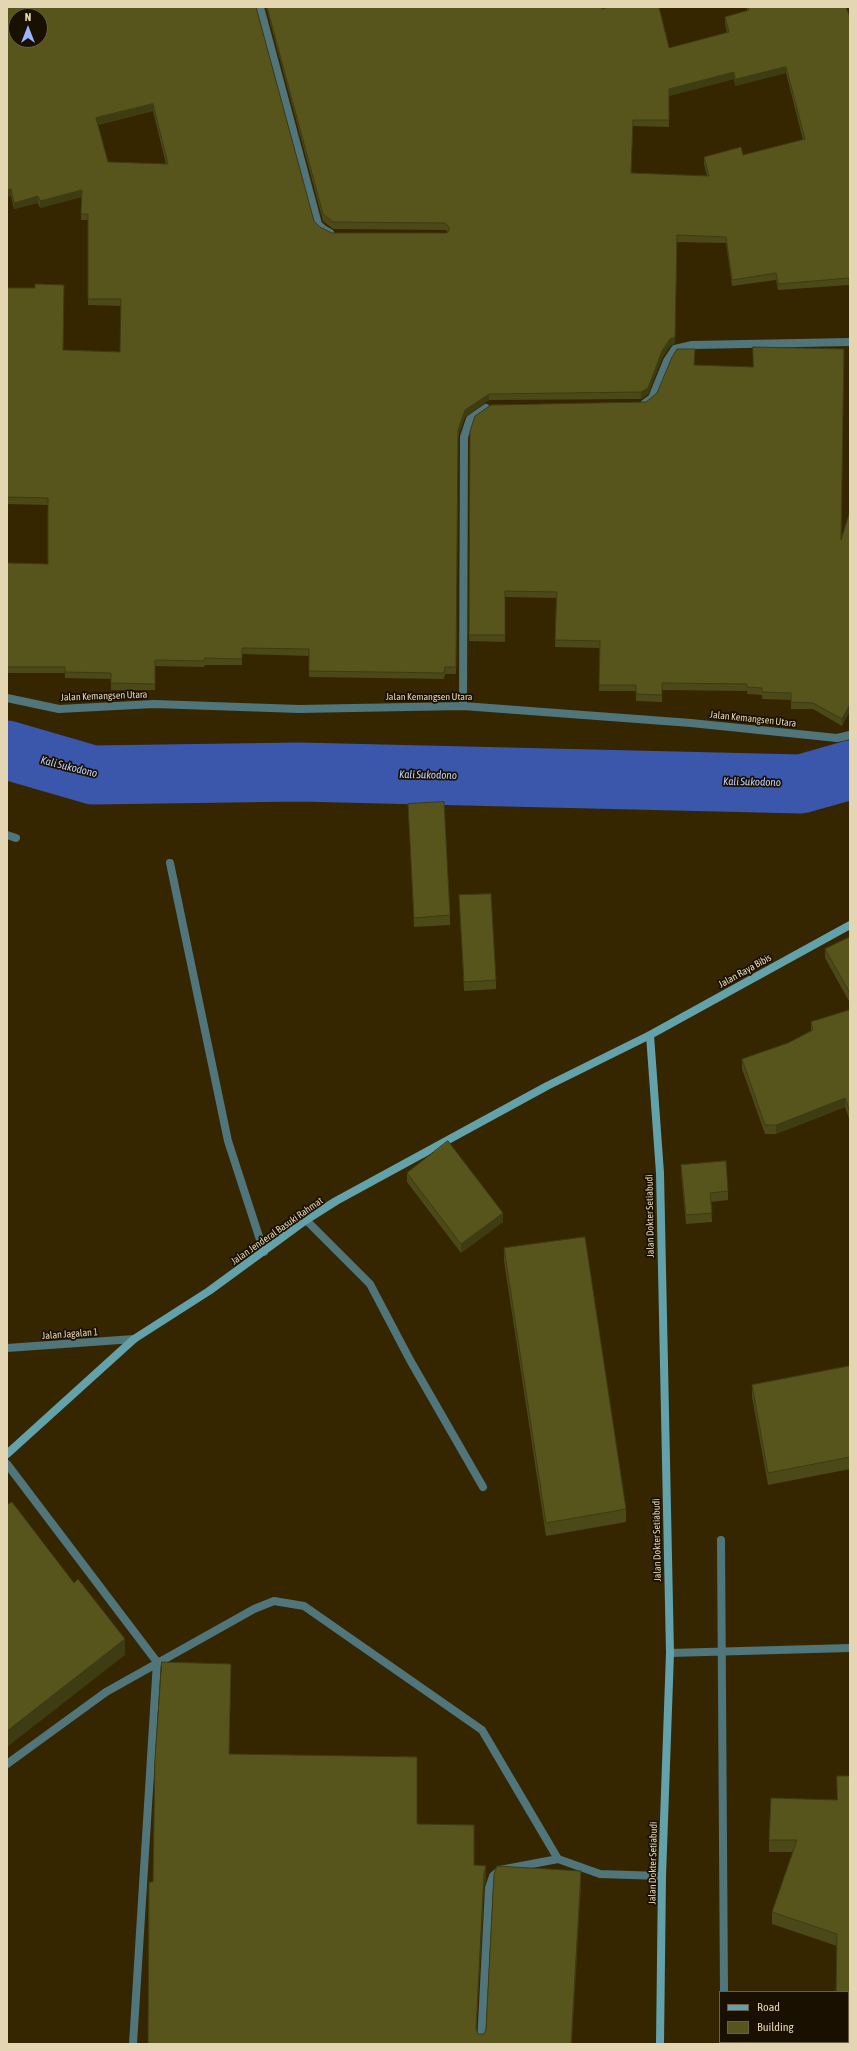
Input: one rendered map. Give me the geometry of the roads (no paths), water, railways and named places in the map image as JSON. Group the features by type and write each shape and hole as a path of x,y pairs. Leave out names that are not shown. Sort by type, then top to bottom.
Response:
{"main road":[{"name":"Jalan Raya Bibis","path":"587,1066 650,1035 850,925"},
{"name":"Jalan Dokter Setiabudi","path":"650,1035 660,1173 670,1653 662,1876 660,2044"},
{"name":"Jalan Jenderal Basuki Rahmat","path":"7,1454 134,1339 264,1252 306,1220 342,1198 587,1066"}],"street":[{"path":"260,7 318,224 323,230 332,234 339,234"},
{"path":"636,404 643,404 652,398 666,361 675,349 692,345 850,342"},
{"path":"463,706 464,437 470,419 489,406 497,406"},
{"name":"Jalan Kemangsen Utara","path":"7,698 59,709 154,704 299,709 463,706 692,723 837,738 850,735"},
{"path":"7,835 16,838"},
{"path":"170,863 228,1141 264,1252"},
{"path":"306,1220 370,1284 410,1360 483,1488"},
{"name":"Jalan Jagalan 1","path":"7,1348 134,1339"},
{"path":"7,1464 157,1662 133,2044"},
{"path":"721,1540 724,1991"},
{"path":"7,1764 106,1692 157,1662 261,1606 274,1602 304,1606 482,1730 558,1859"},
{"path":"670,1653 850,1648"},
{"path":"482,2044 489,1888 493,1876 500,1870 558,1859 600,1874 662,1876"}],"waterway":[{"name":"Kali Sukodono","path":"7,750 93,775 299,772 801,784 850,770"}]}
